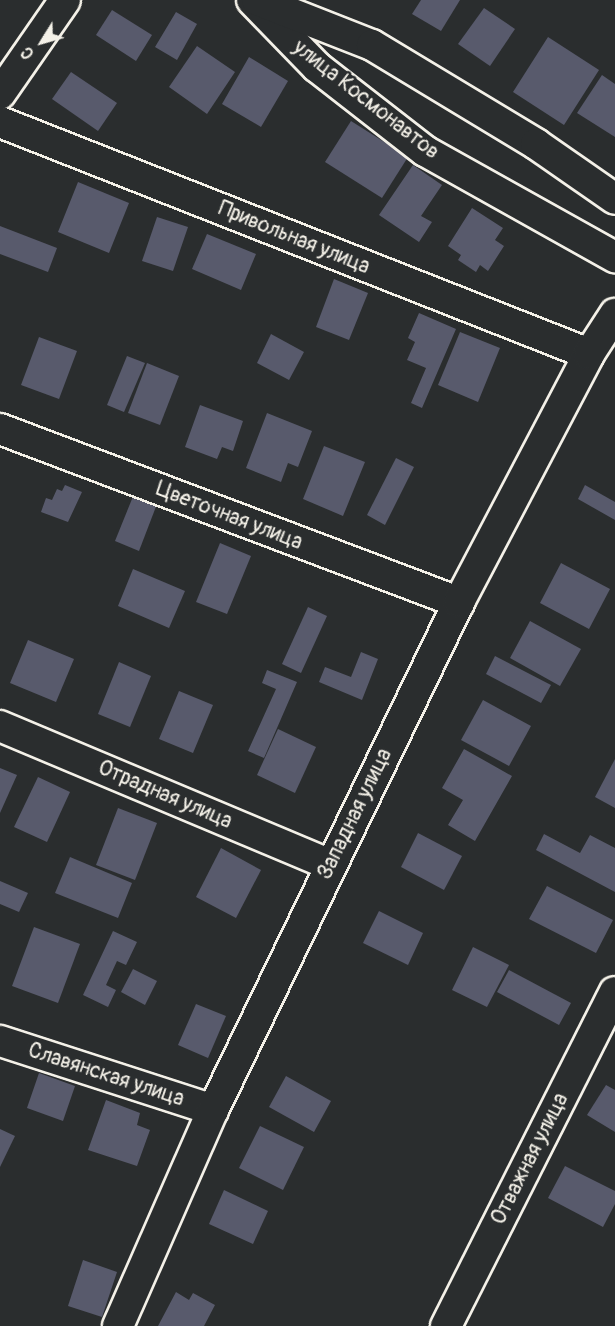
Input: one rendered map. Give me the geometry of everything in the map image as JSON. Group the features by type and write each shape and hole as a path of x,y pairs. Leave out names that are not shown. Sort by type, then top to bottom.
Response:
{"street":[{"path":"0,94 64,0"},
{"name":"улица Космонавтов","path":"252,0 317,67 425,151 615,257"},
{"name":"улица Космонавтов","path":"257,0 372,45 536,144 615,199"},
{"name":"Привольная улица","path":"0,122 589,354"},
{"name":"Западная улица","path":"118,1326 213,1110 459,602 589,354 615,314"},
{"name":"Цветочная улица","path":"0,429 459,602"},
{"name":"Отрадная улица","path":"0,726 330,865"},
{"name":"Отважная улица","path":"446,1326 615,992"},
{"name":"Славянская улица","path":"0,1041 213,1110"}],"building":[{"path":"421,0 460,0 441,31 412,14"},
{"path":"484,8 515,29 490,66 458,44"},
{"path":"112,10 152,35 136,61 96,35"},
{"path":"176,12 197,24 177,60 155,47"},
{"path":"548,37 599,70 564,125 513,92"},
{"path":"197,46 235,72 207,114 169,87"},
{"path":"249,57 288,81 261,127 222,104"},
{"path":"71,72 117,103 98,131 52,99"},
{"path":"602,75 615,84 615,137 577,113"},
{"path":"351,121 408,157 382,198 325,162"},
{"path":"413,165 442,185 421,216 432,222 419,242 379,215"},
{"path":"78,182 129,203 109,253 58,232"},
{"path":"472,208 503,228 495,240 504,246 488,271 480,265 476,272 458,260 461,255 448,246"},
{"path":"157,217 188,227 173,271 142,261"},
{"path":"0,226 57,248 48,272 0,254"},
{"path":"207,234 256,254 241,290 192,269"},
{"path":"334,279 368,293 349,340 316,327"},
{"path":"419,313 456,329 422,408 411,403 426,368 407,360 415,342 408,338"},
{"path":"460,332 500,348 478,402 438,385"},
{"path":"271,334 304,352 289,380 257,363"},
{"path":"39,337 77,351 59,399 21,385"},
{"path":"127,356 145,363 124,412 107,405"},
{"path":"147,363 179,376 160,425 128,413"},
{"path":"200,405 243,421 233,451 222,447 217,459 185,447"},
{"path":"267,413 312,431 298,467 288,463 281,482 246,468"},
{"path":"324,446 365,462 343,516 303,499"},
{"path":"396,458 414,467 385,525 367,515"},
{"path":"65,485 82,492 68,522 41,512 46,498 52,500 57,489 62,491"},
{"path":"585,485 615,502 615,520 578,499"},
{"path":"134,494 157,504 139,551 115,541"},
{"path":"220,543 251,556 227,614 196,602"},
{"path":"561,563 610,589 589,629 540,603"},
{"path":"133,569 185,591 169,628 118,606"},
{"path":"308,607 327,616 301,673 282,664"},
{"path":"530,621 581,649 560,686 510,658"},
{"path":"28,640 74,659 56,702 10,683"},
{"path":"361,652 378,659 362,700 319,682 325,667 351,677"},
{"path":"495,656 551,685 541,703 486,674"},
{"path":"119,662 151,676 130,727 98,714"},
{"path":"267,670 297,682 264,758 248,751 276,689 262,683"},
{"path":"179,691 213,705 193,753 159,739"},
{"path":"483,700 531,726 509,766 461,740"},
{"path":"278,729 316,747 295,793 257,775"},
{"path":"464,749 512,776 475,841 448,825 463,800 442,788"},
{"path":"615,759 615,808 595,797"},
{"path":"0,768 17,775 0,813"},
{"path":"38,777 70,792 47,842 14,827"},
{"path":"118,808 157,823 135,880 96,865"},
{"path":"418,833 462,856 444,890 401,867"},
{"path":"544,834 580,853 590,835 615,848 615,892 536,850"},
{"path":"221,848 261,870 236,918 196,897"},
{"path":"70,857 132,883 118,918 55,893"},
{"path":"0,881 28,893 19,912 0,904"},
{"path":"547,886 613,920 596,953 529,919"},
{"path":"379,911 423,933 408,965 363,943"},
{"path":"34,927 80,944 58,1003 12,986"},
{"path":"113,931 137,942 126,965 117,961 106,985 116,990 108,1007 83,995"},
{"path":"473,947 509,965 487,1007 452,990"},
{"path":"133,969 157,981 145,1005 121,992"},
{"path":"509,970 571,1003 559,1025 497,992"},
{"path":"196,1004 226,1016 208,1058 178,1045"},
{"path":"39,1073 75,1086 63,1121 27,1108"},
{"path":"286,1076 331,1101 314,1132 269,1107"},
{"path":"606,1085 615,1090 615,1132 587,1115"},
{"path":"106,1100 140,1113 137,1125 150,1130 137,1166 88,1150"},
{"path":"260,1126 304,1147 283,1190 239,1168"},
{"path":"0,1129 15,1136 0,1167"},
{"path":"565,1166 615,1191 615,1204 603,1227 548,1198"},
{"path":"224,1190 268,1211 253,1244 209,1224"},
{"path":"83,1260 117,1272 102,1317 68,1306"},
{"path":"176,1292 189,1300 193,1293 215,1305 204,1326 158,1326"}]}
